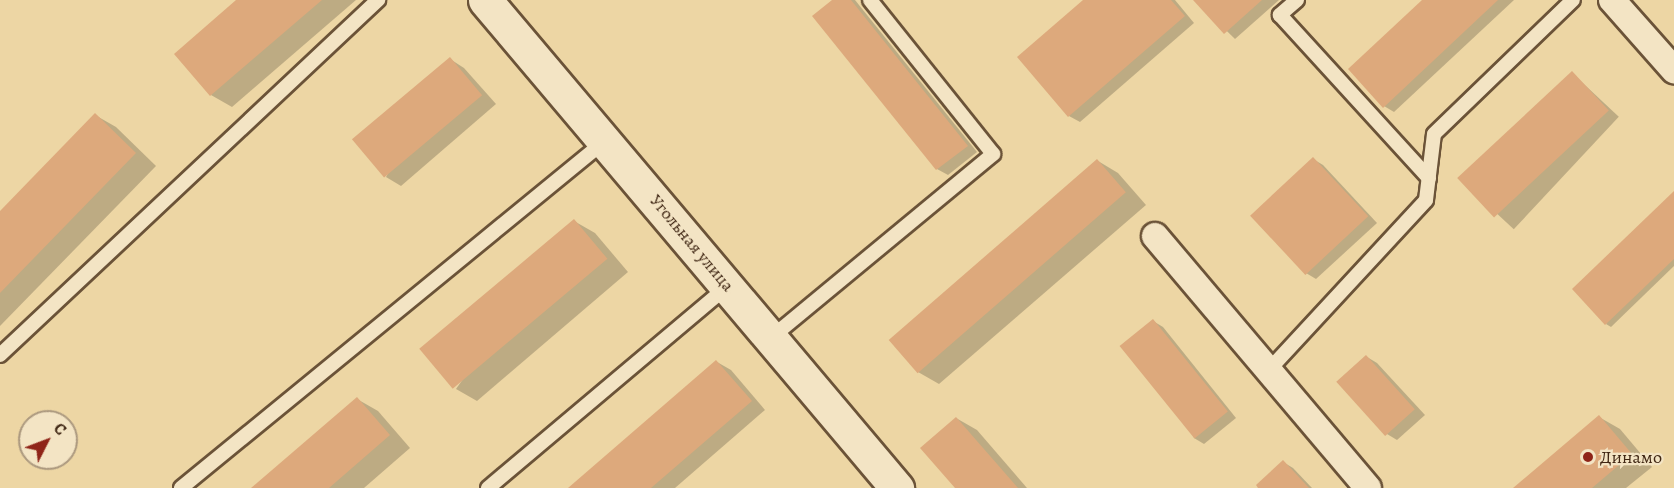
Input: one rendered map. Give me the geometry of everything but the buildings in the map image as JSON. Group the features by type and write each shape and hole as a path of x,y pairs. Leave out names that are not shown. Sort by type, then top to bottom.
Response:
{"street":[{"name":"Угольная улица","path":"485,0 897,488"},
{"path":"1612,0 1674,69"},
{"path":"1155,236 1267,372 1368,488"}],"lane":[{"path":"0,355 378,0"},
{"path":"772,338 993,154 870,0"},
{"path":"1297,0 1280,15 1429,178"},
{"path":"1267,372 1426,200 1434,134 1573,0"},
{"path":"181,488 606,141"},
{"path":"488,488 728,286"}],"place":[{"name":"Динамо","path":"1588,457"}]}
